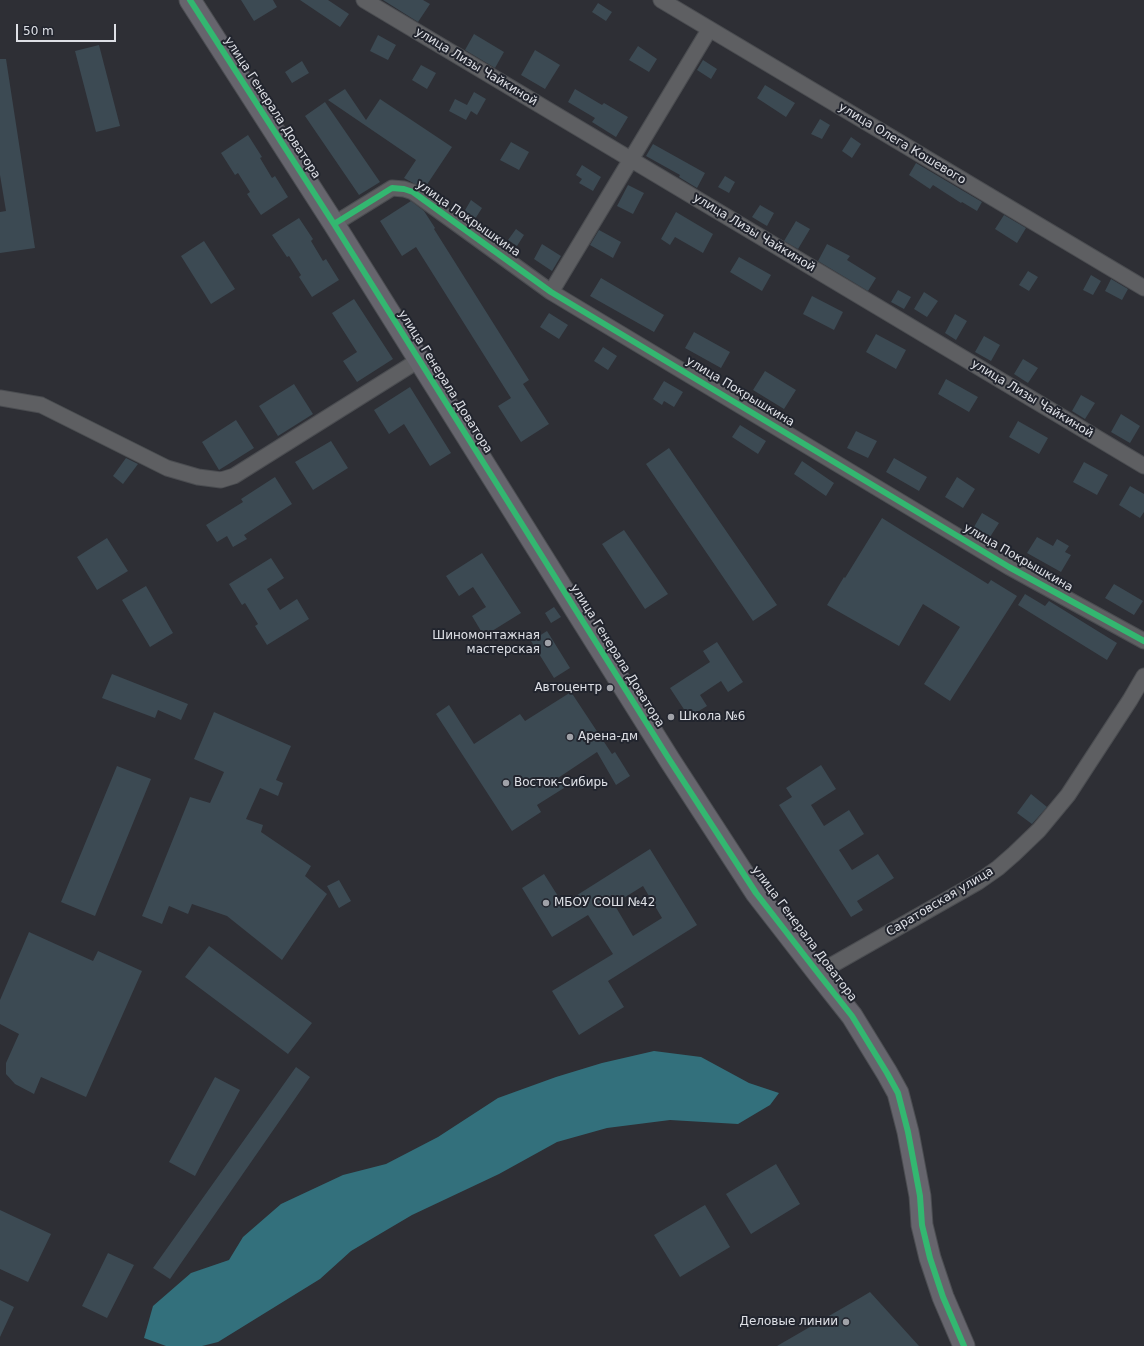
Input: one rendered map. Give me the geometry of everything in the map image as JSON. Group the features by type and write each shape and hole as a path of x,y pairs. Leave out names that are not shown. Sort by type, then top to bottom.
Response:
{"street":[{"name":"улица Генерала Доватора","path":"190,0 334,224 665,753 756,893 852,1016 898,1093 908,1132 920,1196 922,1225 930,1258 943,1297 964,1346"},
{"name":"улица Лизы Чайкиной","path":"364,0 1144,466"},
{"name":"улица Олега Кошевого","path":"661,0 1144,288"},
{"path":"551,292 709,30"},
{"name":"улица Покрышкина","path":"334,224 392,188 404,189 413,192 551,292 1009,567 1144,641"},
{"path":"0,398 41,405 167,468 198,477 221,480 234,476 419,360"},
{"name":"Саратовская улица","path":"818,973 978,882 998,868 1014,854 1039,830 1068,795 1144,676"}],"water":[{"path":"654,1051 701,1057 749,1083 779,1093 770,1105 738,1124 670,1120 607,1128 557,1142 499,1174 412,1215 351,1251 320,1279 218,1342 202,1346 166,1346 144,1338 153,1306 191,1273 229,1260 243,1237 281,1204 343,1175 386,1164 438,1137 498,1098 556,1077 602,1063"}],"building":[{"path":"241,0 273,0 277,7 254,21"},
{"path":"300,0 328,0 349,14 340,27"},
{"path":"383,0 423,0 430,4 418,22"},
{"path":"598,3 612,12 606,21 592,12"},
{"path":"474,34 504,52 495,68 465,50"},
{"path":"378,35 396,45 388,60 370,51"},
{"path":"99,45 120,126 96,132 75,51"},
{"path":"638,46 657,59 649,72 629,60"},
{"path":"535,50 560,65 545,89 521,75"},
{"path":"0,59 6,59 35,248 0,253 0,212 6,211 0,175"},
{"path":"703,60 717,69 711,79 697,70"},
{"path":"302,61 309,73 292,83 285,72"},
{"path":"421,65 436,73 427,89 412,80"},
{"path":"765,85 795,103 786,117 757,98"},
{"path":"345,89 366,120 380,99 452,147 424,189 404,178 416,160 328,100"},
{"path":"575,89 602,105 604,103 628,117 616,137 592,122 595,118 568,102"},
{"path":"474,92 486,99 477,115 471,111 466,120 449,111 455,99 467,105"},
{"path":"325,102 380,182 359,195 305,116"},
{"path":"820,119 830,125 822,139 811,134"},
{"path":"248,135 262,157 260,158 272,178 275,176 288,197 261,215 247,194 250,192 238,173 235,175 221,153"},
{"path":"851,137 861,144 852,158 842,151"},
{"path":"511,142 529,152 519,170 500,160"},
{"path":"653,144 705,173 697,188 679,177 680,175 646,156"},
{"path":"916,163 982,202 977,211 962,202 961,203 933,185 930,189 909,175"},
{"path":"582,165 601,177 593,191 579,183 582,179 576,175"},
{"path":"725,176 735,182 729,193 718,187"},
{"path":"628,185 644,193 633,214 617,206"},
{"path":"471,200 482,208 475,219 464,212"},
{"path":"411,201 424,211 529,380 523,384 549,424 521,442 498,406 511,398 416,247 402,256 380,221"},
{"path":"760,205 774,213 767,226 752,217"},
{"path":"676,212 713,234 703,253 675,237 670,245 661,239"},
{"path":"1004,215 1026,228 1017,243 995,229"},
{"path":"299,218 313,239 311,241 323,261 326,259 339,280 312,297 299,277 301,275 289,256 287,257 272,235"},
{"path":"796,221 810,229 798,249 784,241"},
{"path":"516,229 524,235 517,246 508,240"},
{"path":"599,230 621,242 613,258 590,245"},
{"path":"204,241 235,289 211,304 181,256"},
{"path":"542,244 561,256 552,271 534,259"},
{"path":"827,244 850,256 847,260 876,278 868,291 818,261"},
{"path":"739,257 771,275 762,291 730,272"},
{"path":"1028,271 1038,277 1029,291 1019,285"},
{"path":"1091,275 1101,281 1093,295 1083,290"},
{"path":"601,278 664,315 654,332 590,296"},
{"path":"1111,279 1128,289 1122,300 1105,291"},
{"path":"898,290 911,297 904,309 891,302"},
{"path":"924,292 938,301 927,317 914,309"},
{"path":"812,296 843,312 834,330 803,314"},
{"path":"354,299 393,359 357,382 343,361 357,352 332,313"},
{"path":"549,313 568,325 559,339 540,327"},
{"path":"955,314 967,321 956,340 945,333"},
{"path":"694,332 730,352 721,368 685,348"},
{"path":"876,334 906,350 896,369 866,352"},
{"path":"984,336 1000,345 991,361 975,352"},
{"path":"603,347 617,356 608,370 594,361"},
{"path":"1023,359 1038,368 1028,383 1014,374"},
{"path":"765,371 796,390 784,409 753,390"},
{"path":"946,379 978,397 969,412 938,394"},
{"path":"664,381 683,392 674,407 664,401 662,405 653,399"},
{"path":"294,384 313,414 278,436 259,406"},
{"path":"410,387 451,453 430,466 404,424 389,434 374,410"},
{"path":"1081,395 1095,403 1085,419 1072,411"},
{"path":"1121,414 1140,426 1130,443 1111,432"},
{"path":"236,420 254,448 219,470 202,442"},
{"path":"1018,421 1048,438 1039,454 1009,437"},
{"path":"740,425 766,441 758,454 732,437"},
{"path":"856,431 877,441 868,458 847,448"},
{"path":"331,441 348,468 313,490 295,462"},
{"path":"669,448 777,605 753,621 646,464"},
{"path":"126,458 138,464 123,484 113,476"},
{"path":"894,458 927,477 919,491 886,472"},
{"path":"802,461 834,483 826,496 794,474"},
{"path":"1084,462 1108,475 1097,495 1073,482"},
{"path":"275,477 292,504 244,535 247,539 233,547 227,536 217,542 206,525 243,502 241,499"},
{"path":"957,477 975,489 963,508 945,497"},
{"path":"1130,486 1144,494 1144,512 1140,518 1119,505"},
{"path":"982,513 999,523 990,537 974,527"},
{"path":"882,518 988,584 991,580 1017,596 950,701 924,684 960,627 923,604 899,646 827,605"},
{"path":"624,530 668,594 645,609 602,544"},
{"path":"1037,537 1053,546 1057,539 1069,546 1065,552 1071,555 1061,572 1027,553"},
{"path":"107,538 128,571 97,590 77,557"},
{"path":"482,553 521,613 484,636 472,616 486,607 473,587 459,596 446,576"},
{"path":"271,558 284,578 267,589 280,610 297,599 309,619 267,645 255,626 258,624 245,603 242,605 229,584"},
{"path":"1114,584 1143,601 1134,615 1105,598"},
{"path":"146,586 173,633 150,647 122,600"},
{"path":"1025,594 1045,606 1049,601 1117,643 1107,660 1018,605"},
{"path":"554,607 561,617 551,623 545,613"},
{"path":"547,631 570,668 554,678 531,641"},
{"path":"717,642 743,682 728,692 721,681 700,695 707,706 689,717 670,688 710,662 703,651"},
{"path":"112,674 188,704 181,720 158,710 155,718 102,698"},
{"path":"571,692 612,754 615,752 630,776 616,785 597,752 558,778 564,788 537,805 541,812 512,831 436,714 449,705 474,744 520,714 525,721"},
{"path":"214,712 291,746 276,780 283,783 278,796 260,788 246,819 263,825 261,832 311,866 305,876 327,894 282,960 227,916 192,904 188,914 169,906 162,924 142,916 190,797 210,803 224,772 194,759"},
{"path":"821,765 836,789 811,805 824,826 849,810 864,834 839,850 852,870 878,854 894,878 857,901 863,910 851,917 779,805 792,797 786,788"},
{"path":"117,766 151,779 95,916 61,902"},
{"path":"1031,794 1047,807 1032,824 1017,813"},
{"path":"650,849 697,925 608,981 624,1007 579,1035 552,991 613,954 588,915 552,937 522,888 544,874 563,904","holes":["643,886 662,918 633,936 614,904"]},
{"path":"339,880 351,901 339,908 327,886"},
{"path":"29,932 93,961 98,951 142,971 86,1097 41,1077 34,1094 15,1084 6,1074 6,1063 19,1034 0,1024 0,1000"},
{"path":"209,946 312,1023 288,1054 185,977"},
{"path":"296,1067 310,1077 170,1279 153,1268"},
{"path":"215,1077 240,1090 195,1176 169,1162"},
{"path":"776,1164 800,1204 751,1234 726,1194"},
{"path":"705,1205 730,1247 680,1277 654,1235"},
{"path":"0,1210 51,1234 28,1282 0,1269"},
{"path":"108,1253 134,1265 107,1318 82,1306"},
{"name":"Деловые линии","path":"870,1292 919,1346 777,1346 860,1298"},
{"path":"0,1300 14,1307 0,1337"}],"cycle path":[{"path":"190,0 334,224 669,759 756,893 852,1016 887,1073 898,1093 908,1132 920,1196 922,1225 930,1258 943,1297 964,1346"},
{"path":"334,224 392,188 404,189 413,192 551,292 1009,567 1144,641"}],"place":[{"name":"Шиномонтажная мастерская","path":"548,643"},
{"name":"Автоцентр","path":"610,688"},
{"name":"Школа №6","path":"671,717"},
{"name":"Арена-дм","path":"570,737"},
{"name":"Восток-Сибирь","path":"506,783"},
{"name":"МБОУ СОШ №42","path":"546,903"},
{"name":"Деловые линии","path":"846,1322"}]}
